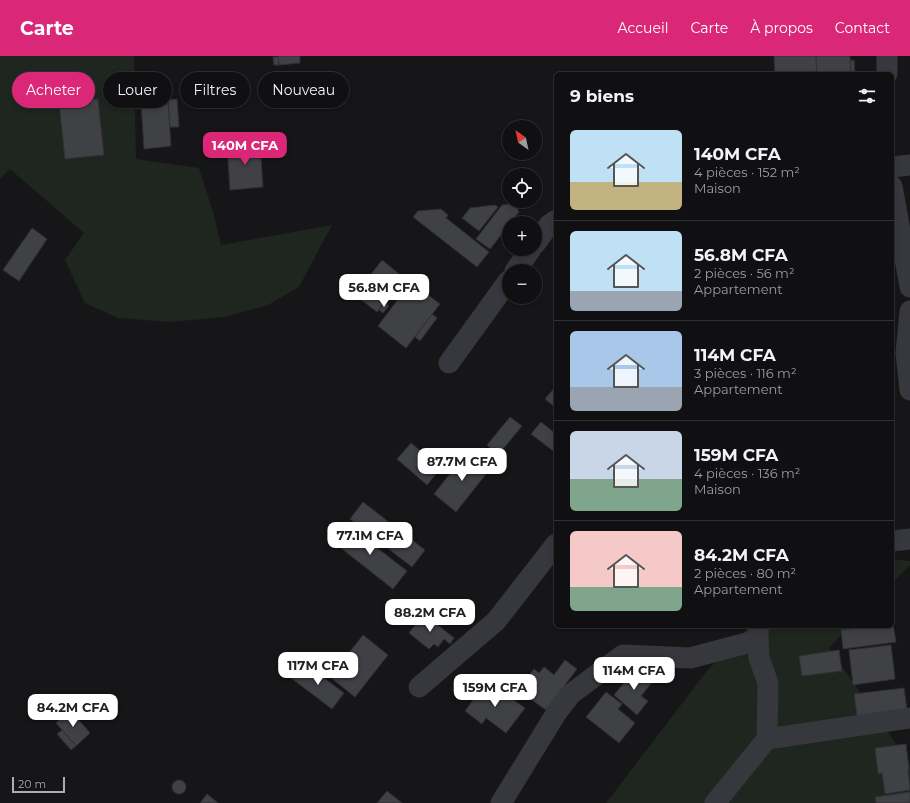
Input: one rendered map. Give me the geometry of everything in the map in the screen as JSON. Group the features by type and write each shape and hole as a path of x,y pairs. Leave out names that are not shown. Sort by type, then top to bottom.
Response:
{"street":[{"path":"886,56 887,72"},
{"path":"894,167 910,165"},
{"path":"894,197 910,287"},
{"path":"542,234 549,225 554,221"},
{"path":"449,363 502,290"},
{"path":"910,311 903,353 910,390"},
{"path":"894,541 910,538"},
{"path":"419,687 496,621 554,547"},
{"path":"501,803 557,712 572,694 623,656 690,658 758,633 759,658 768,683 767,739 715,803"},
{"path":"767,739 910,718"}],"shaded area":[{"path":"0,56 134,56 134,72 103,72 103,108 135,108 136,159 199,168 213,212 221,245 332,225 299,287 268,305 224,317 170,322 118,318 85,303 65,260 84,233 10,169 0,179"},
{"path":"894,559 910,561 910,565 894,581"},
{"path":"748,628 848,628 829,648 910,764 910,803 606,803 706,672"}],"building":[{"path":"278,56 300,56 300,63 279,65"},
{"path":"774,56 816,56 817,72 775,72"},
{"path":"816,56 850,56 851,72 817,72"},
{"path":"273,57 278,57 279,65 274,65"},
{"path":"854,60 855,72 851,72 850,61"},
{"path":"95,99 98,99 104,155 65,159 60,108 95,108"},
{"path":"177,99 179,127 170,127 169,108 172,108 172,100"},
{"path":"141,108 169,108 171,146 144,149"},
{"path":"260,143 263,187 230,190 227,146"},
{"path":"495,205 498,207 479,231 462,218 470,208"},
{"path":"502,205 502,208 517,208 519,212 516,216 502,216 502,234 490,249 476,239"},
{"path":"441,209 448,215 446,218 489,252 477,267 413,217 418,211"},
{"path":"32,228 47,239 19,281 3,270"},
{"path":"382,260 404,278 377,312 355,295"},
{"path":"404,278 408,280 401,289 397,286"},
{"path":"411,282 440,304 406,348 378,326"},
{"path":"396,288 400,290 394,298 390,295"},
{"path":"385,303 389,306 383,313 379,310"},
{"path":"432,314 437,318 420,341 415,337"},
{"path":"554,388 554,406 545,399"},
{"path":"510,417 522,426 498,455 487,445"},
{"path":"541,422 554,432 554,451 531,434"},
{"path":"411,443 441,468 427,485 397,459"},
{"path":"468,451 490,469 456,512 434,494"},
{"path":"363,502 425,550 412,567 350,519"},
{"path":"346,524 407,571 393,589 332,541"},
{"path":"424,614 454,638 450,644 444,639 438,647 434,644 429,649 409,633"},
{"path":"858,628 894,628 896,642 843,649 841,630"},
{"path":"363,635 388,655 355,697 330,677"},
{"path":"891,645 895,679 853,685 849,650"},
{"path":"839,650 842,671 802,676 799,656"},
{"path":"565,660 577,669 546,710 518,690 534,669 539,673 544,667 554,675"},
{"path":"303,662 344,693 332,709 291,678"},
{"path":"637,667 653,681 641,696 648,701 637,715 614,695"},
{"path":"487,681 525,708 506,733 486,718 482,724 465,711"},
{"path":"904,688 907,710 857,716 854,694"},
{"path":"606,692 622,704 618,709 635,723 619,743 586,717"},
{"path":"70,710 90,733 76,746 56,723"},
{"path":"62,730 76,746 71,750 57,734"},
{"path":"906,744 910,790 885,794 882,773 878,774 875,748"},
{"path":"176,780 182,780 186,784 186,790 182,794 176,794 172,790 172,784"},
{"path":"387,791 402,803 377,803"},
{"path":"910,792 910,803 876,803 875,797"},
{"path":"207,794 218,803 200,803"}]}
